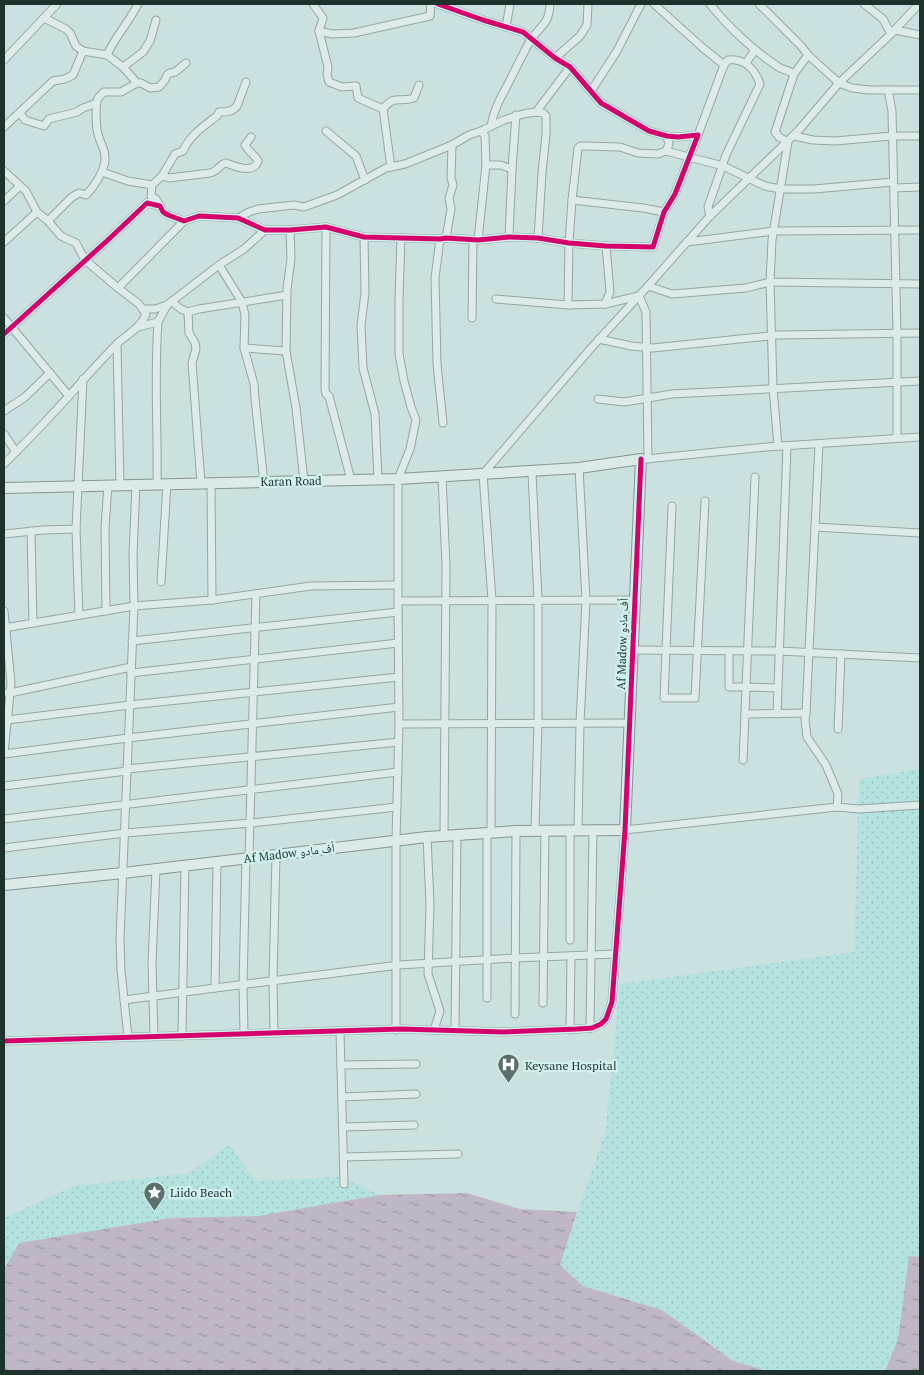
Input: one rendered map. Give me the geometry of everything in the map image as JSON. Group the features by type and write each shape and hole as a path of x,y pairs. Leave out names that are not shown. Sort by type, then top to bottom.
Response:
{"street":[{"path":"4,60 56,4"},
{"path":"108,55 112,44 138,4"},
{"path":"313,4 323,18 319,30 328,67 329,82 342,86 356,86 358,98 383,110"},
{"path":"319,30 332,34 354,33 430,16 431,4"},
{"path":"438,4 523,32 570,68 601,103 649,131 678,137 698,135"},
{"path":"506,27 510,4"},
{"path":"491,126 498,102 531,39 544,26 547,20 550,4"},
{"path":"555,58 580,36 587,25 588,4"},
{"path":"591,91 617,51 641,4"},
{"path":"654,4 724,65"},
{"path":"710,4 722,20 755,50 781,68 794,74"},
{"path":"760,4 808,55 840,83 852,88 920,90"},
{"path":"864,4 883,19 893,32 920,35"},
{"path":"487,998 486,960 492,724 492,600 483,474 599,339 710,216 794,136 840,83 919,4"},
{"path":"44,18 66,29 76,46 83,51 108,55 123,67 137,83"},
{"path":"123,67 143,52 150,41 156,20"},
{"path":"746,63 755,50"},
{"path":"4,127 53,81 65,80 73,75 83,51"},
{"path":"788,142 779,137 775,132 794,74 808,55"},
{"path":"118,288 184,221 199,216 238,218 265,230 326,227 364,237 476,240 509,237 538,238 606,246 653,247 664,212 675,194 724,65 728,60 735,59 746,63 756,74 760,84 726,155 708,207 710,216"},
{"path":"48,220 72,197 79,193 86,195 93,188 102,172 105,155 104,146 97,134 98,98 104,92 121,92 137,83 150,88 159,87 166,80 167,75 176,72 186,63"},
{"path":"536,112 570,68"},
{"path":"184,221 163,212 156,199 151,197 152,185 162,176 175,154 183,151 186,143 195,133 220,112 226,112 237,106 246,82"},
{"path":"391,167 383,110 389,101 396,99 402,101 414,98 419,85"},
{"path":"888,90 892,111 897,334 897,438"},
{"path":"20,113 25,120 44,126 49,119 77,112 97,102"},
{"path":"238,218 258,209 294,205 304,207 337,195 386,168 405,164 452,145 469,135 516,115 543,112 546,116 545,145 538,238"},
{"path":"509,237 516,115"},
{"path":"326,131 356,156 365,180"},
{"path":"472,318 476,240 486,164 485,136 481,131"},
{"path":"666,151 669,144 667,136"},
{"path":"794,136 813,140 835,141 892,136 920,136"},
{"path":"162,176 169,178 210,174 224,163 252,169 258,161 256,156 246,147 251,137"},
{"path":"778,446 770,336 770,282 774,231 788,142"},
{"path":"443,424 437,364 435,278 451,209 449,198 453,185 451,178 452,145"},
{"path":"568,305 572,200 577,152 581,146 620,147 638,153 658,154 666,151 723,166 765,186 780,189 893,185 920,187"},
{"path":"486,164 500,165 512,169"},
{"path":"4,171 26,192 37,212 48,220 61,236 76,243 86,260 134,300 146,314 138,327 117,344 4,464"},
{"path":"102,172 128,181 152,185"},
{"path":"4,201 20,186"},
{"path":"572,200 664,212"},
{"path":"4,334 147,202 160,206"},
{"path":"4,242 37,212"},
{"path":"326,227 325,388 326,394 329,396 351,480"},
{"path":"157,484 155,365 158,322 170,304 219,265 244,249 265,230"},
{"path":"290,230 291,259 287,295 286,351 296,408 304,481"},
{"path":"688,242 774,231 920,230"},
{"path":"364,237 365,293 361,325 363,368 375,414 378,479"},
{"path":"396,1030 396,840 399,742 398,479 410,449 416,420 404,381 399,354 401,238"},
{"path":"605,304 610,292 606,246"},
{"path":"219,265 242,302 245,316 244,348 254,384 264,482"},
{"path":"648,286 672,294 746,288 770,282 920,284"},
{"path":"143,309 155,309 170,304 188,312 287,295"},
{"path":"496,299 568,305 605,304 639,296"},
{"path":"639,296 646,312 647,398 644,459 778,446 920,437"},
{"path":"188,312 188,333 195,343 196,349 192,363 206,483 212,600"},
{"path":"4,318 69,396"},
{"path":"138,327 158,322"},
{"path":"599,339 653,348 770,336 920,333"},
{"path":"117,344 120,485"},
{"path":"244,348 286,351"},
{"path":"4,411 25,397 50,373"},
{"path":"78,615 76,529 83,379"},
{"path":"598,399 624,402 672,394 920,381"},
{"path":"4,434 16,452"},
{"path":"819,444 805,720 807,737 826,765 838,794 837,807"},
{"path":"777,714 787,446"},
{"name":"Karan Road","path":"4,488 398,479 532,472 644,459"},
{"name":"Af Madow أف مادو","path":"4,885 123,873 426,837 540,830 625,830 634,600 644,459"},
{"path":"570,940 586,600 579,468"},
{"path":"532,472 538,600 538,723 544,957 543,1003"},
{"path":"442,477 446,565 444,836"},
{"path":"744,760 755,477"},
{"path":"161,582 168,484"},
{"path":"106,611 105,528 108,485"},
{"path":"128,1037 121,971 120,938 134,606 133,555 136,485"},
{"path":"672,506 664,698 694,698 705,501"},
{"path":"815,527 920,533"},
{"path":"4,534 76,529"},
{"path":"32,531 33,623"},
{"path":"4,628 134,606 212,600 311,586 398,585"},
{"path":"244,1034 243,984 247,858 250,824 256,594"},
{"path":"398,601 634,600"},
{"path":"4,611 4,628 11,683 7,693 4,754 399,707"},
{"path":"132,640 398,612"},
{"path":"7,693 131,670 398,643"},
{"path":"632,650 779,651 920,658"},
{"path":"729,651 729,687 777,688"},
{"path":"838,729 841,654"},
{"path":"6,724 130,705 399,677"},
{"path":"745,714 806,713"},
{"path":"399,724 629,723"},
{"path":"4,786 252,756 399,742"},
{"path":"4,818 398,772"},
{"path":"4,1041 396,1030 503,1032 590,1028 601,1024 606,1019 612,1002 625,830 837,807 859,809 920,804"},
{"path":"4,848 125,834 250,824 397,807"},
{"path":"590,1028 593,830"},
{"path":"515,1014 516,831"},
{"path":"455,1031 457,835"},
{"path":"426,837 430,904 428,974 440,1012 434,1030"},
{"path":"274,1033 273,981 276,854"},
{"path":"214,988 217,862"},
{"path":"182,1036 185,865"},
{"path":"154,1036 152,963 156,869"},
{"path":"124,1000 396,966 515,958 616,954"},
{"path":"570,1030 571,956"},
{"path":"340,1032 344,1184"},
{"path":"341,1065 416,1064"},
{"path":"342,1098 416,1094"},
{"path":"343,1127 414,1125"},
{"path":"344,1157 458,1154"}],"sand":[{"path":"920,769 920,1257 909,1256 898,1339 885,1371 767,1371 733,1361 662,1310 583,1286 560,1265 605,1134 620,984 854,952 859,779"},
{"name":"Liido Beach","path":"229,1144 255,1181 341,1177 380,1195 258,1216 171,1218 19,1243 4,1269 4,1218 74,1186 190,1173"}],"water":[{"path":"467,1193 520,1209 577,1212 560,1265 583,1286 662,1310 733,1361 767,1371 4,1371 4,1269 19,1243 171,1218 258,1216 380,1195"},
{"path":"909,1256 920,1257 920,1371 885,1371 898,1339"}],"cycle path":[{"path":"4,334 147,203 160,206 163,212 184,221 199,216 238,218 265,230 326,227 364,237 478,240 509,237 538,238 606,246 653,247 664,212 675,194 698,135 678,137 649,131 601,103 570,67 555,58 523,32 438,4"},
{"path":"4,1041 401,1029 503,1032 592,1028 601,1024 606,1019 612,1002 625,830 641,459"}],"place":[{"name":"Keysane Hospital","path":"509,1084"},
{"name":"Liido Beach","path":"154,1211"}]}
